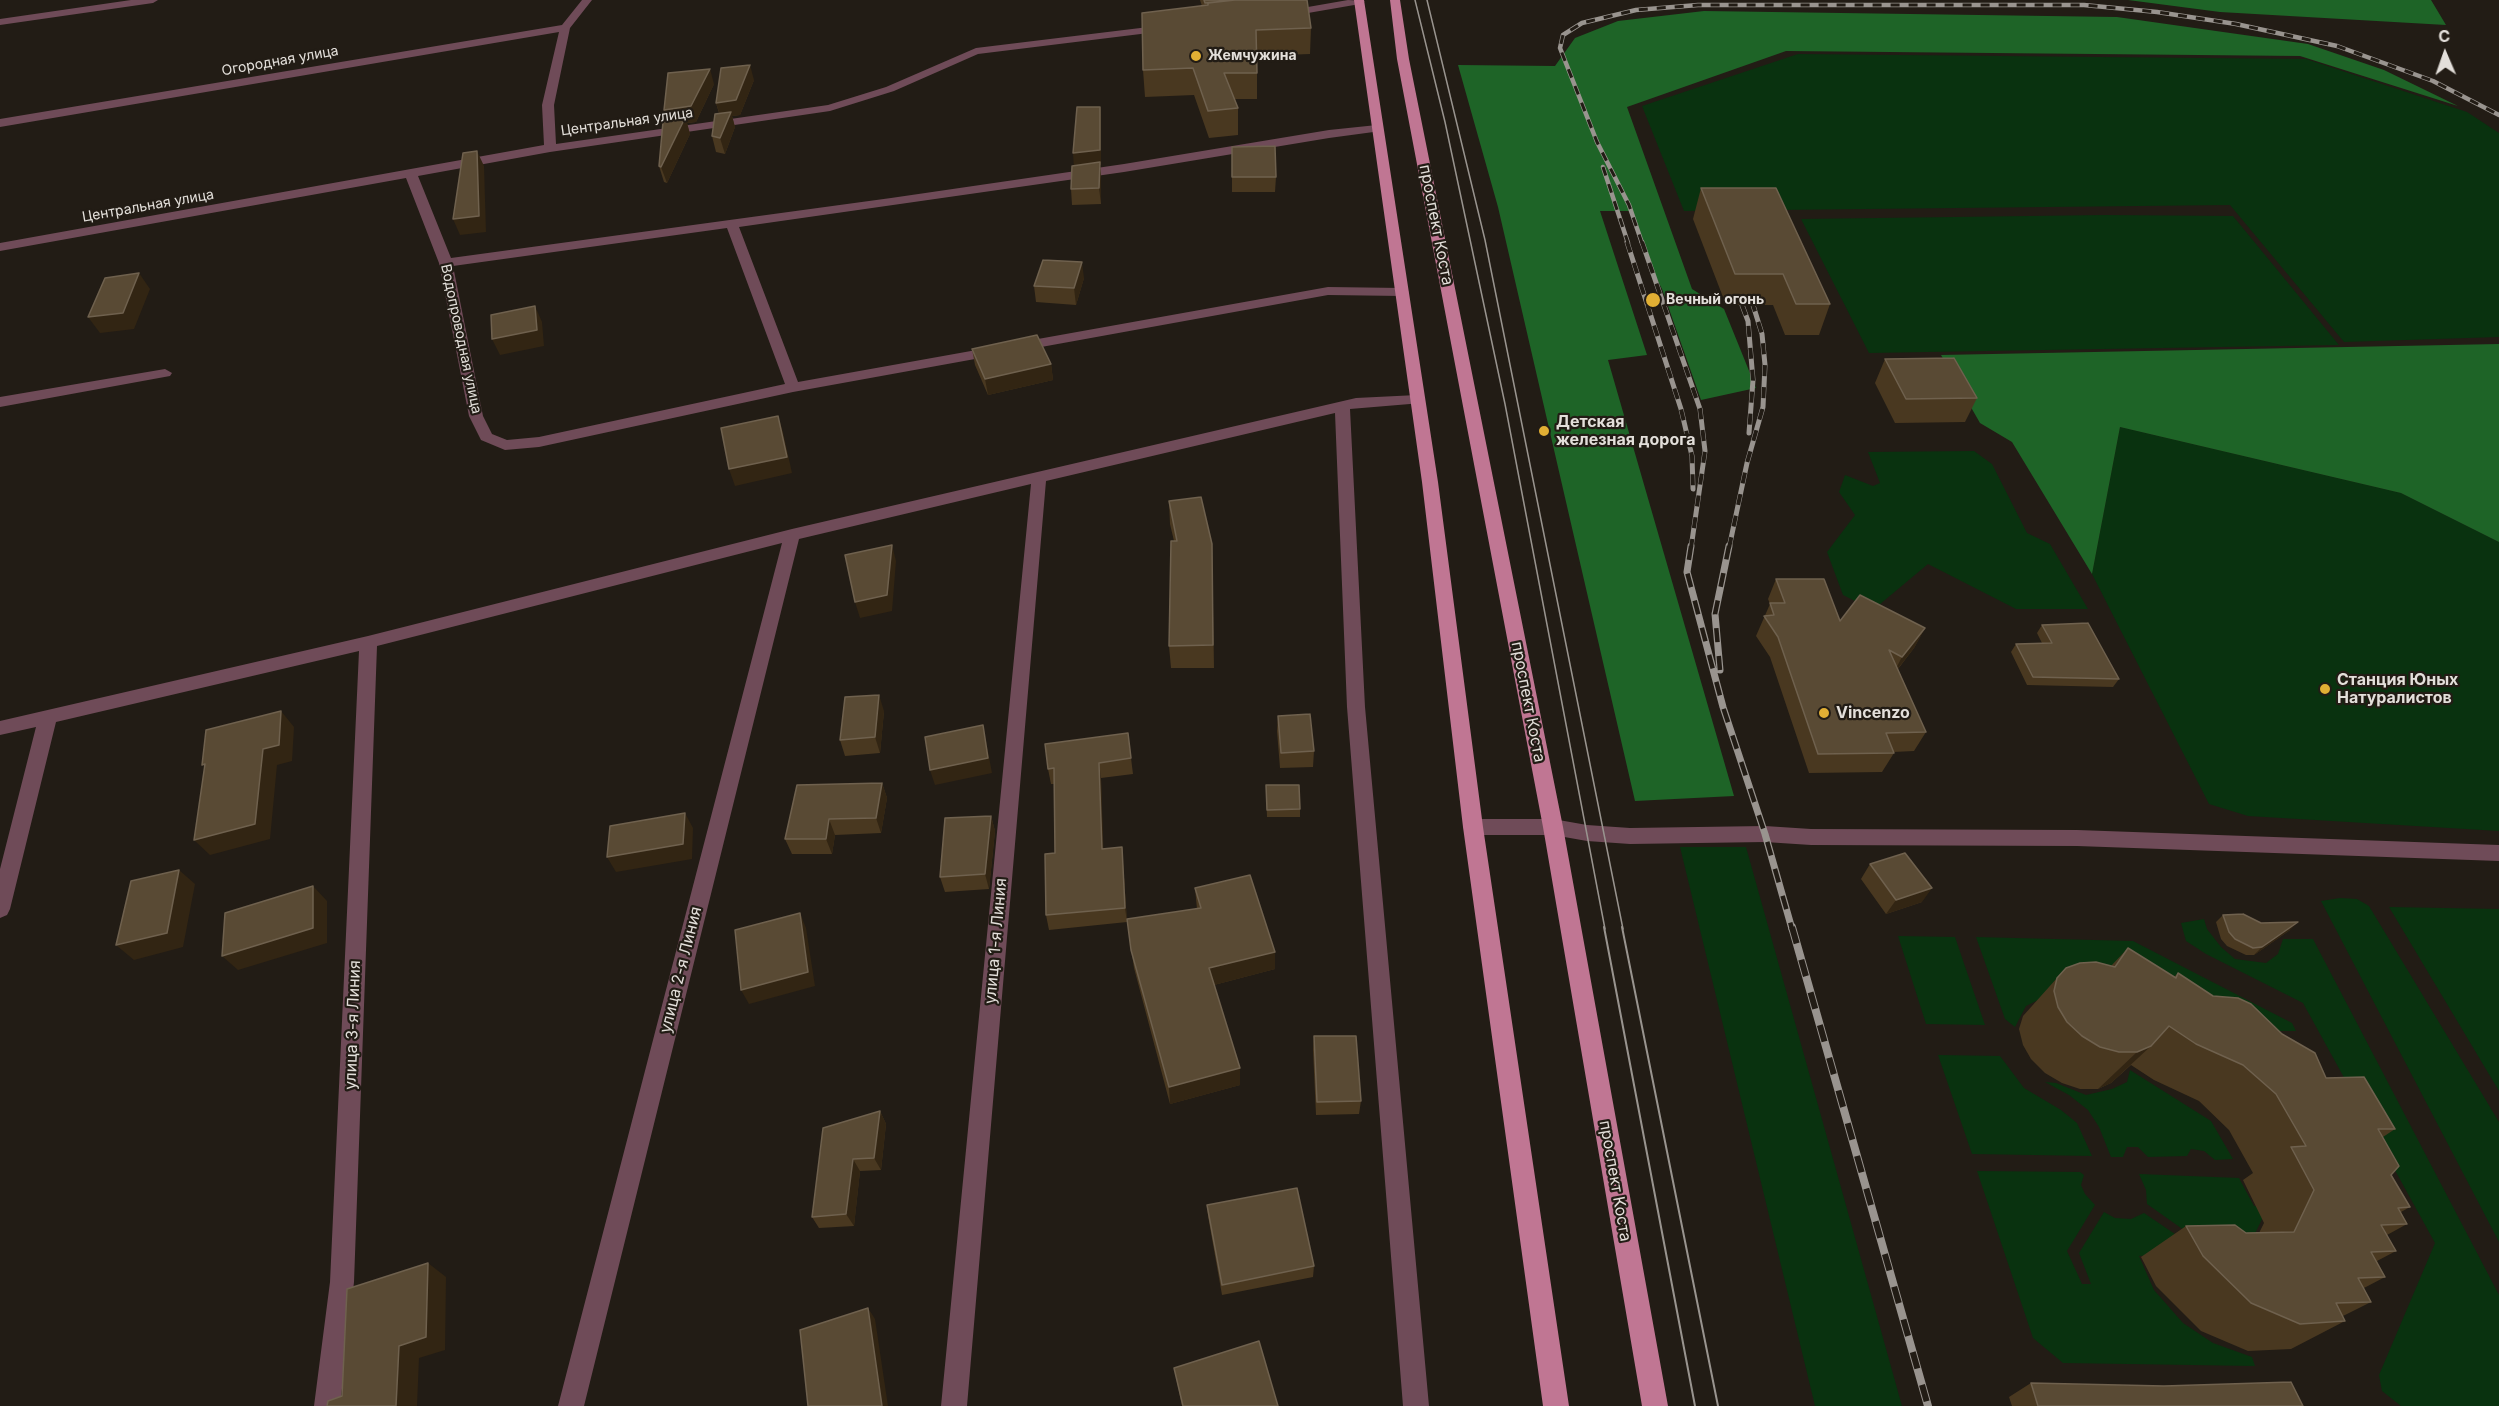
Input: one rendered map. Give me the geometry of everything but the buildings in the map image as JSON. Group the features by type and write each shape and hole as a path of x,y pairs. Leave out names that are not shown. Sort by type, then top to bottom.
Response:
{"main road":[{"path":"1359,0 1430,482 1473,828 1556,1406"},
{"name":"проспект Коста","path":"1395,0 1403,59 1553,827 1655,1406"}],"street":[{"path":"0,34 5,21 153,0"},
{"path":"550,148 548,105 565,28 587,0"},
{"path":"1277,15 1359,0"},
{"name":"Центральная улица","path":"0,247 550,148 830,108 890,89 976,51 1173,27"},
{"name":"Огородная улица","path":"0,123 565,28"},
{"path":"446,262 1124,168 1329,134 1377,129"},
{"name":"Водопроводная улица","path":"410,172 446,262 476,416 486,437 505,445 539,442 793,387"},
{"path":"732,224 793,387 1328,291 1402,292"},
{"path":"0,402 165,374"},
{"path":"0,728 368,642 792,535 1356,403 1417,400"},
{"path":"1342,407 1356,707 1416,1406"},
{"name":"улица 1-я Линия","path":"954,1406 1039,477"},
{"name":"улица 2-я Линия","path":"571,1406 792,535"},
{"name":"улица 3-я Линия","path":"327,1406 342,1282 368,642"},
{"path":"0,909 48,717"},
{"path":"1473,828 1553,827 1587,833 1630,836 1765,834 2077,838 2499,853"}],"green space":[{"path":"2128,0 2431,0 2446,25 2220,12"},
{"path":"1704,11 2117,17 2308,44 2384,70 2458,106 2300,56 1786,51 1627,107 1692,289 1724,309 1756,388 1701,400 1662,289 1647,260 1631,211 1600,211 1647,355 1608,360 1734,796 1635,801 1498,207 1458,65 1555,66 1575,38 1618,21"},
{"path":"1798,54 2306,59 2467,112 2499,133 2499,337 2344,342 2230,205 1684,211 1642,106"},
{"path":"2105,215 2233,216 2339,345 1869,353 1801,219"},
{"path":"2499,344 2499,542 2401,493 2120,427 2092,574 2012,442 1980,423 1941,355"},
{"name":"Станция Юных Натуралистов","path":"2120,427 2401,493 2499,542 2499,831 2248,816 2209,804 2092,574"},
{"path":"1974,451 1992,464 2027,533 2050,544 2088,609 2016,609 1928,564 1873,610 1843,595 1827,552 1855,515 1839,492 1845,475 1873,486 1880,483 1868,452"},
{"path":"1680,847 1746,847 1902,1406 1815,1406"},
{"path":"2340,898 2357,899 2369,906 2499,1122 2499,1242 2321,901"},
{"path":"2389,907 2499,909 2499,1091"},
{"path":"2204,919 2207,929 2221,947 2235,959 2266,963 2278,954 2283,939 2313,939 2499,1295 2499,1406 2401,1406 2382,1391 2379,1375 2435,1243 2303,1003 2206,954 2186,941 2181,923"},
{"path":"1898,936 1955,937 1985,1025 1926,1024"},
{"path":"1976,937 2133,941 2292,1023 2296,1031 2173,1031 2038,1000 2026,1006 2015,1027 2005,1019"},
{"path":"1938,1055 2000,1056 2024,1088 2061,1110 2077,1123 2092,1156 1972,1154"},
{"path":"2130,1070 2211,1121 2233,1159 2215,1160 2204,1151 2191,1149 2187,1156 2148,1157 2138,1147 2127,1147 2123,1157 2111,1157 2099,1127 2088,1110 2069,1095 2045,1082 2056,1083 2086,1095 2112,1089 2127,1082"},
{"path":"1977,1171 2080,1172 2084,1175 2081,1185 2085,1194 2095,1205 2067,1251 2082,1284 2091,1284 2079,1253 2104,1212 2115,1218 2131,1219 2144,1213 2197,1249 2198,1240 2147,1204 2146,1190 2139,1174 2239,1178 2254,1206 2264,1207 2266,1211 2242,1260 2189,1253 2139,1256 2154,1290 2183,1323 2213,1343 2252,1357 2255,1366 2063,1363 2033,1338"}],"tram line":[{"path":"1415,0 1445,122 1505,404 1605,929"},
{"path":"1427,0 1485,240 1623,929"},
{"path":"1604,927 1695,1406"},
{"path":"1622,927 1718,1406"}],"railway":[{"path":"1642,243 1629,205 1597,142 1560,48 1563,35 1582,23 1636,10 1698,5 2084,5 2157,12 2236,24 2337,46 2433,81 2499,115"},
{"path":"1603,167 1628,243"},
{"path":"1627,242 1681,409 1692,456 1693,489"},
{"path":"1642,242 1700,409 1705,451 1691,548"},
{"path":"1742,305 1748,321 1753,380 1749,433"},
{"path":"1729,548 1747,463 1763,407 1765,365 1762,334 1753,305"},
{"path":"1691,546 1687,572 1723,707 1765,834 1792,929"},
{"path":"1720,670 1715,614 1729,546"},
{"path":"1792,927 1928,1406"}],"place":[{"name":"Жемчужина","path":"1196,56"},
{"name":"Вечный огонь","path":"1653,300"},
{"name":"Детская железная дорога","path":"1544,431"},
{"name":"Станция Юных Натуралистов","path":"2325,689"},
{"name":"Vincenzo","path":"1824,713"}]}
